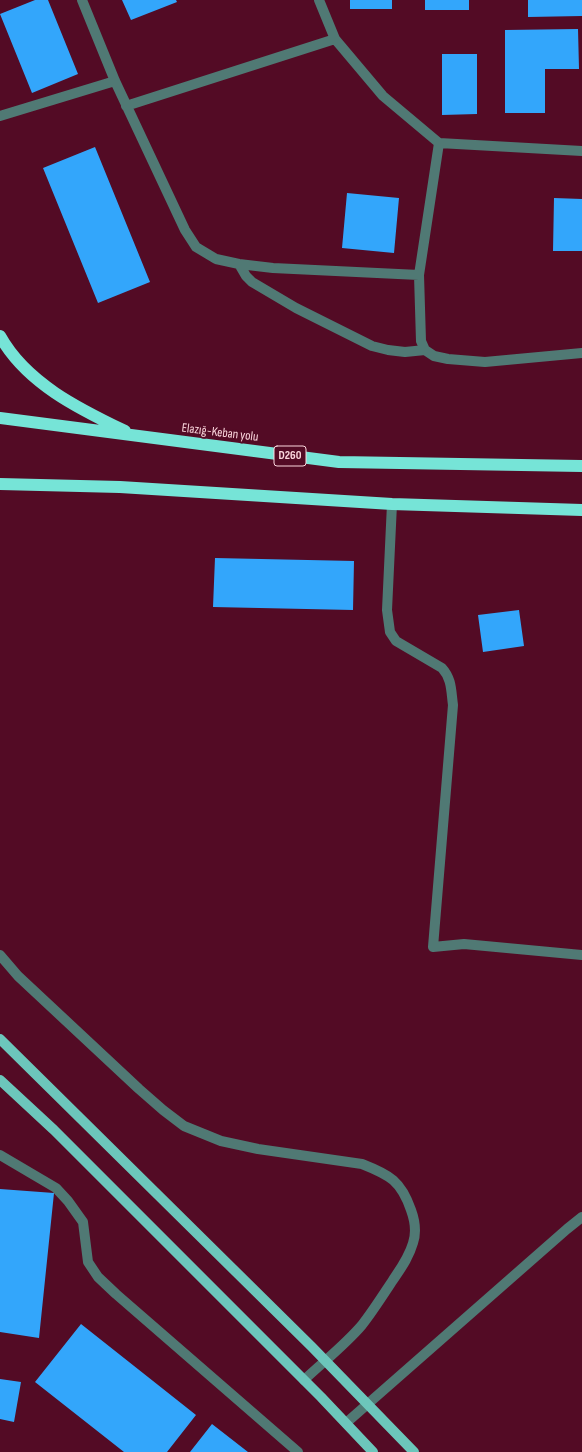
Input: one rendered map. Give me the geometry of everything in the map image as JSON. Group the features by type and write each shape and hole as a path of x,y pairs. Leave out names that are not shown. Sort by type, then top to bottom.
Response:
{"highway":[{"path":"0,336 7,349 40,382 58,396 90,414 137,436"},
{"name":"Elazığ-Keban yolu","path":"0,418 339,462 582,466"},
{"path":"0,484 120,487 392,504 582,510"}],"main road":[{"path":"0,1039 325,1361 414,1452"},
{"path":"0,1080 54,1130 304,1380 373,1452"}],"street":[{"path":"82,0 126,106 185,230 196,247 216,259 239,264 273,268 419,275"},
{"path":"319,0 335,39 383,96 439,143 582,151"},
{"path":"126,106 335,39"},
{"path":"0,116 115,81"},
{"path":"439,143 419,275 421,341 425,350 434,356 441,358 485,362 582,353"},
{"path":"239,264 246,276 252,282 296,308 372,346 399,351 415,352 425,350"},
{"path":"392,504 387,610 390,632 396,641 442,668 448,675 451,684 453,705 434,947 464,944 582,955"},
{"path":"0,955 18,976 139,1089 184,1126 221,1141 258,1149 362,1164 378,1170 391,1178 402,1188 411,1210 416,1230 414,1242 408,1258 361,1326 304,1380"},
{"path":"0,1155 56,1188 68,1201 84,1222 88,1262 98,1277 298,1452"},
{"path":"346,1424 582,1217"}],"building":[{"path":"35,0 48,0 78,74 32,93 0,14"},
{"path":"122,0 176,0 177,2 131,20"},
{"path":"350,0 392,0 392,9 350,9"},
{"path":"425,0 469,0 469,10 425,10"},
{"path":"528,0 582,0 582,16 528,17"},
{"path":"578,29 579,69 545,69 545,113 505,113 505,30"},
{"path":"442,54 477,54 477,114 442,115"},
{"path":"95,147 150,282 98,303 43,168"},
{"path":"347,193 399,198 394,253 342,248"},
{"path":"554,198 582,199 582,251 553,251"},
{"path":"215,558 354,561 353,610 213,607"},
{"path":"519,610 524,646 483,652 478,615"},
{"path":"0,1189 54,1193 39,1338 0,1332"},
{"path":"81,1324 196,1415 167,1452 124,1452 35,1382"},
{"path":"0,1379 21,1382 14,1422 0,1419"},
{"path":"212,1424 248,1452 190,1452"}]}
